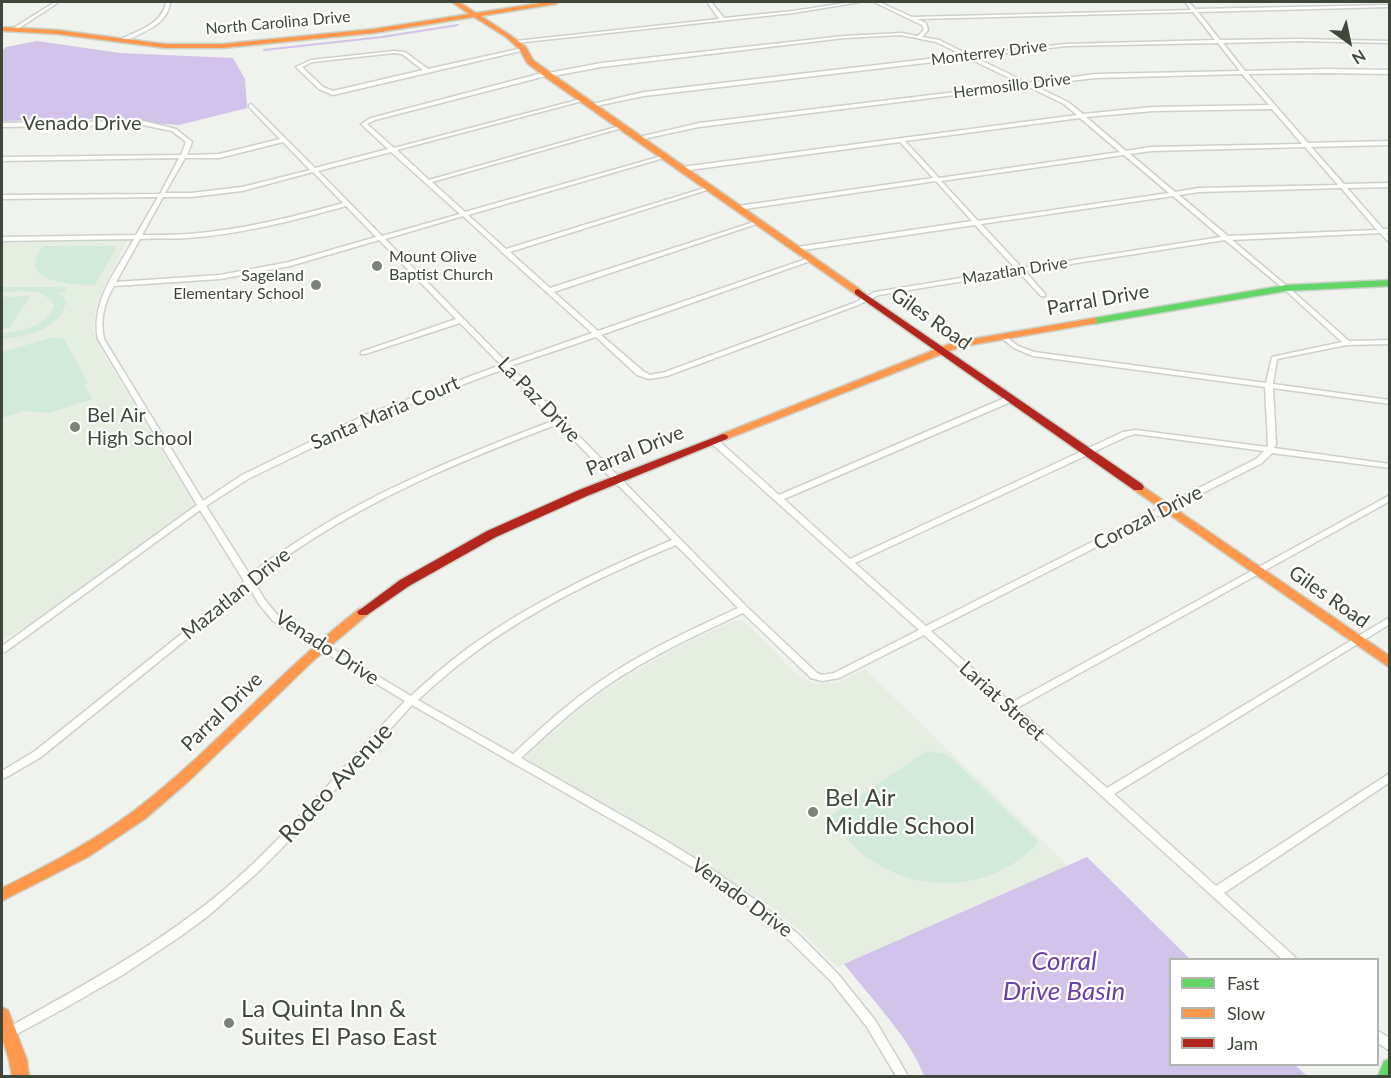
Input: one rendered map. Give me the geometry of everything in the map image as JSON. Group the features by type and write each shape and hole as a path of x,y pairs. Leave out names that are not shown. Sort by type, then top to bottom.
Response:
{"street":[{"path":"8,29 57,2"},
{"path":"121,41 159,20 167,12 168,2"},
{"name":"Giles Road","path":"455,2 519,46 530,61 547,75 1389,663"},
{"name":"North Carolina Drive","path":"8,29 57,32 175,47 241,45 374,31 556,2"},
{"path":"708,2 723,20"},
{"path":"428,71 403,53 394,52 311,61 299,67 321,88 333,93 428,71 519,46 858,2"},
{"path":"876,2 926,26 926,30 920,36"},
{"path":"1186,2 1389,241"},
{"path":"911,18 1389,6"},
{"path":"596,334 366,127 365,122 547,75 601,65 844,37 886,34 920,36 969,55 1062,101 1286,288 1347,343"},
{"name":"Monterrey Drive","path":"2,197 224,192 587,102 969,55 1080,44 1322,39 1389,42"},
{"name":"Hermosillo Drive","path":"638,138 699,125 1096,76 1389,72"},
{"name":"La Paz Drive","path":"251,106 744,609 814,676 822,678 836,676"},
{"path":"682,169 1081,116 1139,110 1274,107"},
{"name":"Venado Drive","path":"2,125 92,123 158,125 174,130 187,140 188,146 183,157 112,284 100,310 98,326 101,339 202,506 276,620 412,701 669,847 725,882 781,924 832,973 855,1000 877,1032 902,1077"},
{"path":"427,182 622,127"},
{"path":"2,159 183,157 227,154 284,140"},
{"path":"901,140 1043,295"},
{"path":"738,208 1123,153 1182,147 1389,142"},
{"path":"112,284 188,280 253,272 322,257 664,157"},
{"path":"797,249 1172,193 1210,189 1389,185"},
{"path":"504,252 710,188"},
{"path":"2,239 188,236 287,220 346,204"},
{"path":"549,291 759,222"},
{"name":"Mazatlan Drive","path":"596,334 640,373 655,377 878,293 1224,238 1389,231"},
{"name":"Santa Maria Court","path":"2,650 245,477 321,438 405,402 811,260"},
{"name":"Parral Drive","path":"2,895 62,866 132,821 181,779 319,647 402,584 489,534 616,478 958,344 1286,288 1389,284"},
{"path":"363,353 461,320"},
{"path":"1002,336 1016,347 1033,354 1389,402"},
{"path":"1270,450 1272,444 1269,387 1274,358 1347,343 1389,342"},
{"path":"778,499 1010,399"},
{"name":"Mazatlan Drive","path":"2,775 45,748 243,589 249,580 298,545 389,492 475,453 560,421"},
{"path":"849,563 1126,434 1145,431 1389,466"},
{"name":"Lariat Street","path":"714,441 1289,958"},
{"name":"Corozal Drive","path":"836,676 1169,508 1259,461 1270,450"},
{"path":"1010,708 1389,497"},
{"name":"Rodeo Avenue","path":"5,1035 122,969 222,898 267,858 412,701 456,662 502,629 548,601 595,577 677,541"},
{"path":"514,759 582,699 611,678 672,643 744,609"},
{"path":"1106,794 1389,620"},
{"path":"1215,893 1389,777"},
{"path":"2,1015 5,1035 21,1077"},
{"path":"1386,1077 1389,1067"}],"shaded area":[{"name":"Bel Air High School","path":"127,240 97,302 93,328 101,349 195,505 83,592 2,641 2,243"},
{"name":"Bel Air Middle School","path":"734,620 744,621 795,673 814,684 838,683 865,669 1068,866 838,967 801,931 761,899 524,758 586,704 610,687 667,653"}],"green space":[{"path":"43,246 114,246 116,248 95,285 85,285 61,282 41,275 36,268 36,258"},
{"path":"2,287 66,287 64,292 59,292 66,301 63,311 50,325 41,330 2,339 2,333 25,329 40,323 51,312 54,305 44,295 24,291 2,292"},
{"path":"30,296 9,328 2,329 2,297"},
{"path":"54,337 64,339 88,383 84,385 93,399 49,413 25,411 2,418 2,352"},
{"path":"927,751 947,754 1039,842 1020,859 1000,871 977,879 954,883 930,882 907,877 884,868 858,850 830,816"}],"water":[{"path":"37,41 120,53 233,58 245,79 247,108 179,125 90,119 2,121 2,51 6,47"},
{"name":"Corral Drive Basin","path":"1087,857 1189,958 1169,958 1169,1066 1296,1066 1307,1076 924,1076 910,1047 900,1033 844,964"}],"waterway":[{"path":"264,50 382,37 458,25"}],"traffic: fast":[{"path":"1094,321 1286,288 1390,283"},
{"path":"1386,1076 1390,1067"}],"traffic: slow":[{"path":"455,2 508,36 523,49 530,61 548,75 858,292"},
{"path":"2,29 57,32 165,46 222,46 374,31 556,2"},
{"path":"723,437 958,344 1094,321"},
{"path":"1138,487 1390,663"},
{"path":"2,895 83,852 122,828 158,800 309,657 363,612"},
{"path":"2,1015 18,1060 21,1076"}],"traffic: jam":[{"path":"858,292 1138,487"},
{"path":"363,612 404,583 492,534 583,493 723,437"}],"place":[{"name":"Mount Olive Baptist Church","path":"377,266"},
{"name":"Sageland Elementary School","path":"316,285"},
{"name":"Bel Air High School","path":"75,427"},
{"name":"Bel Air Middle School","path":"813,812"},
{"name":"La Quinta Inn & Suites El Paso East","path":"229,1023"}]}
